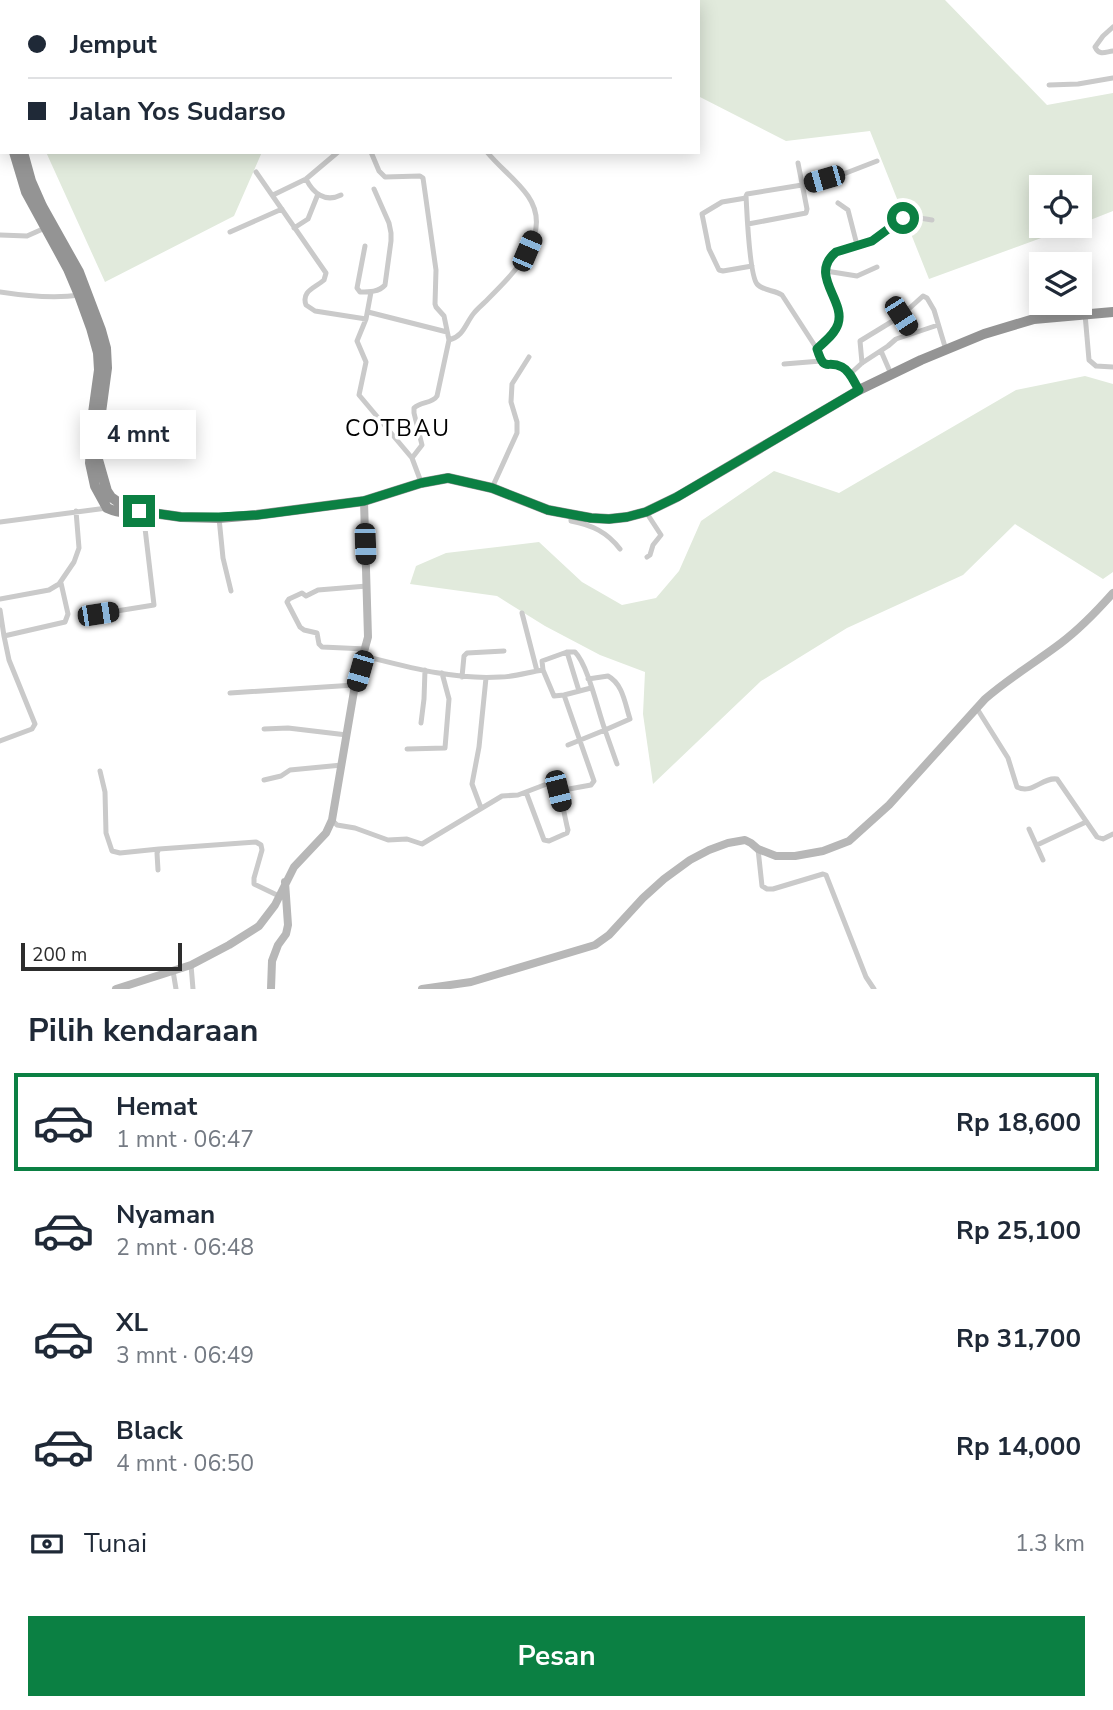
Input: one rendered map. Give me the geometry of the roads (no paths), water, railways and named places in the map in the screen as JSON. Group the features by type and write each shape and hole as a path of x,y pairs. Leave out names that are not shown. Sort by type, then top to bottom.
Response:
{"highway":[{"path":"16,154 26,192 102,330 107,357 97,442 102,475 111,497 141,511 181,517 257,515 364,501 421,483 448,478 492,488 548,510 609,519 627,517 646,512 677,497 891,374 984,334 1034,319 1075,315"},
{"path":"24,154 42,206 73,262 99,359 90,463 95,486 107,508 118,512 141,511"},
{"path":"1092,314 1113,312"}],"street":[{"path":"1113,27 1102,36 1095,47 1100,53 1113,51"},
{"path":"1049,85 1113,78"},
{"path":"273,195 306,179 336,154"},
{"path":"372,154 379,171 385,177 423,178 436,270 435,304 444,316 449,340 437,396 432,401 418,404 414,408 422,445 412,458"},
{"path":"449,340 458,337 474,312 515,271 527,251 535,229 536,217 530,199 489,154"},
{"path":"821,361 817,349 782,295 757,284 752,265 747,194 802,186 877,161"},
{"path":"748,223 806,213 798,163"},
{"path":"256,172 326,276 321,283 307,292 304,302 308,308 315,311 367,315 447,332"},
{"path":"306,179 318,194 333,199 341,195"},
{"path":"365,246 357,288 360,292 371,292 385,285 391,241 389,223 374,189"},
{"path":"294,228 308,219 318,194"},
{"path":"746,198 722,202 702,214 709,249 719,270 752,265"},
{"path":"838,203 848,210 857,245"},
{"path":"230,232 282,209"},
{"path":"817,349 835,330 839,318 827,286 826,271 832,256 841,250 872,241 903,218 911,216 932,220"},
{"path":"0,235 27,236 45,228"},
{"path":"826,271 857,276 877,267"},
{"path":"0,292 63,297 83,294"},
{"path":"371,292 367,315 356,341 366,362 359,395 412,458 421,483"},
{"path":"862,363 860,341 901,316 924,296 934,310 946,350"},
{"path":"1085,315 1088,360 1096,366 1113,367"},
{"path":"901,316 910,330 915,331"},
{"path":"850,374 896,339 938,325"},
{"path":"881,351 891,374"},
{"path":"492,488 517,433 511,402 512,384 528,357"},
{"path":"784,364 821,361 828,365 841,366 850,374 859,390"},
{"path":"116,989 191,965 251,932 265,919 277,901 294,867 326,833 332,820 355,685 368,637 364,501"},
{"path":"0,522 107,508"},
{"path":"0,598 49,590 61,583 79,548 76,511"},
{"path":"98,614 154,605 141,511"},
{"path":"646,512 661,535 647,557"},
{"path":"571,515 572,521 586,524 604,533 620,550"},
{"path":"219,517 223,558 231,591"},
{"path":"4,636 65,622 68,614 61,583"},
{"path":"367,586 318,590 306,596 302,593 287,602 300,627 317,633 322,647 365,653 462,677 503,677 540,670"},
{"path":"422,989 471,982 595,945 609,935 658,884 690,860 728,843 748,841 758,849 776,856 795,856 849,841 889,805 976,707 1079,629 1113,593"},
{"path":"0,610 9,660 35,724 32,729 0,741"},
{"path":"522,613 540,670 554,696 591,688"},
{"path":"462,677 464,656 467,653 504,651"},
{"path":"540,670 543,660 567,652 577,653 617,764"},
{"path":"567,652 579,691"},
{"path":"421,723 425,670"},
{"path":"407,749 445,748 449,699 442,673"},
{"path":"569,745 631,719 617,681 608,676 588,679"},
{"path":"481,808 472,784 486,678"},
{"path":"230,693 355,685"},
{"path":"558,791 594,783 564,695"},
{"path":"976,707 1008,758 1017,787 1027,790 1051,778 1057,779 1100,839 1113,834"},
{"path":"264,729 288,728 347,735"},
{"path":"264,780 281,776 290,770 342,765"},
{"path":"100,771 105,792 106,833 112,851 120,853 256,842 262,849 254,884 288,909"},
{"path":"332,820 337,825 355,828 388,840 407,839 422,844 502,796 518,795 552,782 558,791 568,832 544,840 526,792"},
{"path":"1037,845 1086,822"},
{"path":"1029,829 1043,860"},
{"path":"158,870 159,849"},
{"path":"758,849 762,886 767,889 826,875 855,950 874,989"},
{"path":"271,989 272,961 288,925 285,882"},
{"path":"191,965 193,989"},
{"path":"173,971 176,989"}],"district":[{"name":"COTBAU","path":"398,428"}]}
